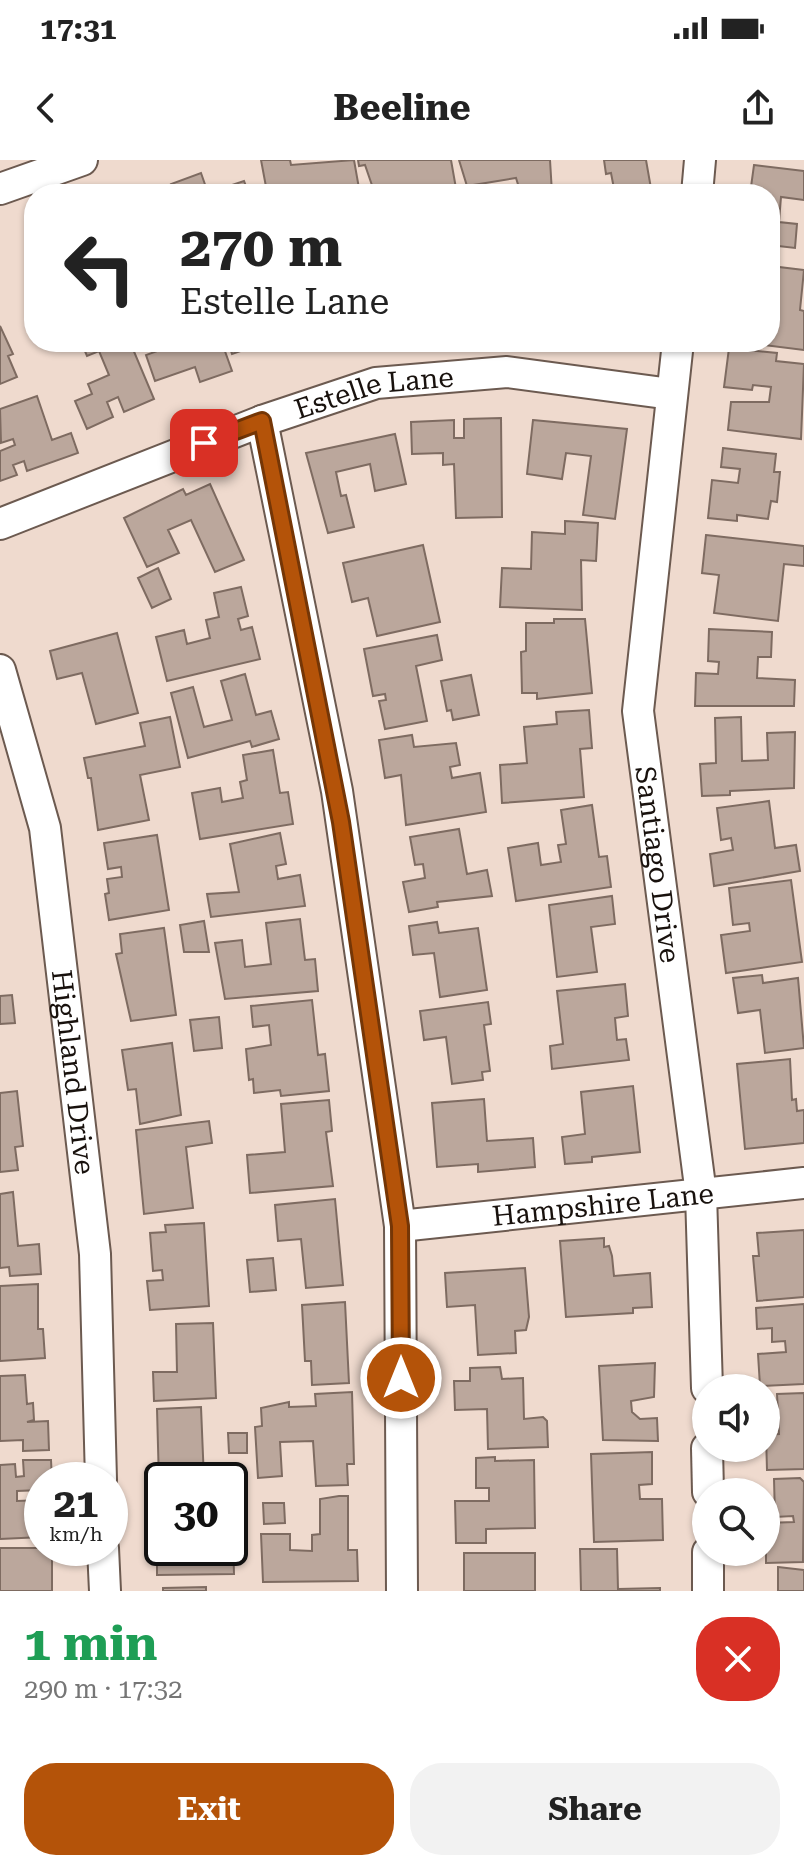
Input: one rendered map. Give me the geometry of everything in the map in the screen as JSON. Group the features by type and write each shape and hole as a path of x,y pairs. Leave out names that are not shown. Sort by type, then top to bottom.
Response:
{"street":[{"path":"0,189 82,160"},
{"path":"698,184 700,160"},
{"name":"Santiago Drive","path":"677,352 638,711 701,1194 707,1374"},
{"name":"Estelle Lane","path":"0,524 262,421 376,383 507,372 671,394"},
{"path":"262,421 337,791 400,1226 402,1591"},
{"name":"Highland Drive","path":"0,670 47,843 95,1254 101,1462"},
{"name":"Hampshire Lane","path":"400,1226 804,1183"},
{"path":"104,1566 105,1591"},
{"path":"708,1566 708,1591"}],"building":[{"path":"261,160 290,160 291,165 354,160 358,184 266,184"},
{"path":"358,160 451,160 455,184 372,184 365,165 359,166"},
{"path":"459,160 550,160 551,184 518,184 516,178 466,184"},
{"path":"604,160 646,160 650,184 613,184 611,173 606,174"},
{"path":"754,165 804,171 804,200 781,197 780,210 780,184 751,184"},
{"path":"201,173 205,184 171,184"},
{"path":"780,222 797,224 795,248 780,246"},
{"path":"780,267 804,270 800,310 804,311 804,350 780,347"},
{"path":"0,326 13,354 8,356 17,377 0,384"},
{"path":"99,352 134,352 154,399 124,412 118,397 107,402 113,417 87,429 75,401 92,394 88,384 109,375"},
{"path":"154,352 225,352 232,371 200,382 195,367 155,381 146,355"},
{"path":"728,352 777,353 776,361 804,364 801,439 728,430 731,402 769,402 771,387 753,385 752,390 724,387"},
{"path":"37,396 52,440 71,433 78,453 27,471 24,461 13,465 17,475 0,481 0,451 15,445 13,439 1,443 0,409"},
{"path":"501,418 502,517 456,518 454,464 443,465 443,453 412,454 411,422 454,420 454,438 464,438 464,419"},
{"path":"533,420 627,429 615,519 583,515 591,456 566,453 562,479 527,474"},
{"path":"395,434 406,484 375,491 370,464 336,472 341,496 346,495 354,527 328,533 306,453"},
{"path":"723,448 776,454 774,472 780,472 777,502 771,501 768,519 737,515 737,521 708,518 712,480 738,483 740,469 721,467"},
{"path":"210,484 244,560 215,572 191,520 168,530 179,553 147,567 124,518 183,489 186,495"},
{"path":"565,521 598,523 596,561 581,560 582,610 500,607 502,568 531,569 532,532 565,534"},
{"path":"706,535 804,546 804,566 784,564 778,621 714,613 719,575 702,573"},
{"path":"423,545 440,622 377,636 368,598 352,602 343,563"},
{"path":"158,568 171,599 152,608 138,578"},
{"path":"241,587 248,616 238,619 241,630 252,627 260,659 167,681 156,637 184,630 187,644 210,638 206,620 219,617 214,593"},
{"path":"554,619 585,619 592,693 537,699 537,693 522,693 521,652 526,651 526,623 554,623"},
{"path":"709,629 772,632 771,657 758,657 757,678 795,680 794,706 695,706 696,673 718,674 719,662 708,661"},
{"path":"117,633 138,713 96,724 82,673 57,679 50,651"},
{"path":"437,635 442,660 416,666 427,721 385,729 379,701 386,700 385,694 373,696 364,649"},
{"path":"245,674 256,715 271,711 279,739 252,747 250,741 188,758 171,693 193,687 204,727 232,720 221,681"},
{"path":"471,675 479,715 453,720 451,710 447,711 441,681"},
{"path":"589,710 592,748 580,749 584,797 502,803 500,765 527,763 524,727 557,724 556,712"},
{"path":"170,717 180,767 140,775 149,820 98,830 91,778 88,778 84,758 145,746 140,723"},
{"path":"741,717 742,761 768,760 767,733 795,732 794,788 730,791 730,795 702,796 700,764 716,763 715,718"},
{"path":"412,735 414,747 456,743 460,765 450,767 452,778 480,773 486,812 406,825 401,775 385,778 379,740"},
{"path":"273,750 280,793 288,792 293,824 200,839 192,793 220,788 222,802 243,798 240,782 247,780 243,755"},
{"path":"769,801 775,848 796,845 800,871 714,886 710,854 733,850 731,838 721,840 717,808"},
{"path":"592,805 599,857 607,856 611,887 516,901 508,848 538,843 541,865 561,862 558,845 566,844 561,810"},
{"path":"459,829 467,874 487,870 492,896 437,902 438,907 409,912 403,882 425,878 423,864 415,865 410,837"},
{"path":"280,833 286,864 276,866 278,879 300,875 305,906 211,917 207,894 239,892 230,844"},
{"path":"157,835 169,910 109,920 105,894 109,893 107,879 122,877 121,867 108,869 104,843"},
{"path":"791,880 802,962 726,973 721,935 750,931 749,923 733,925 729,888"},
{"path":"612,896 615,924 591,927 597,972 557,977 549,905"},
{"path":"300,919 305,960 315,959 318,991 225,999 215,943 242,940 245,967 271,964 266,923"},
{"path":"204,921 209,952 184,952 180,925"},
{"path":"437,922 439,933 478,928 487,990 440,997 434,953 413,955 409,926"},
{"path":"164,928 176,1015 131,1021 116,954 122,953 120,934"},
{"path":"762,975 763,983 798,978 804,1048 765,1053 760,1010 738,1013 733,978"},
{"path":"625,984 628,1016 615,1018 617,1040 626,1039 629,1060 552,1069 550,1046 563,1044 557,991"},
{"path":"12,995 15,1023 0,1024 0,996"},
{"path":"312,1000 318,1055 325,1054 329,1091 281,1096 280,1090 254,1093 253,1079 249,1080 246,1049 271,1045 269,1025 253,1027 251,1006"},
{"path":"488,1002 491,1024 484,1025 490,1071 482,1072 483,1080 452,1084 446,1037 424,1040 420,1011"},
{"path":"219,1017 222,1048 194,1051 190,1020"},
{"path":"172,1043 181,1115 140,1124 136,1089 128,1090 122,1050"},
{"path":"790,1059 792,1100 796,1099 797,1111 804,1110 804,1143 745,1149 737,1064"},
{"path":"633,1086 640,1152 592,1157 592,1162 565,1164 562,1137 585,1134 581,1092"},
{"path":"17,1091 23,1146 15,1147 18,1170 0,1172 0,1093"},
{"path":"484,1099 487,1141 533,1138 535,1167 478,1172 478,1164 437,1167 432,1103"},
{"path":"329,1100 332,1131 326,1132 333,1186 250,1193 247,1155 285,1152 281,1104"},
{"path":"209,1121 212,1143 186,1147 193,1208 144,1214 136,1130"},
{"path":"13,1192 18,1246 39,1244 41,1274 10,1276 9,1267 0,1268 0,1194"},
{"path":"335,1199 343,1285 306,1288 301,1239 278,1241 275,1205"},
{"path":"204,1223 209,1306 150,1310 147,1281 163,1280 162,1270 153,1271 150,1233 166,1232 165,1225"},
{"path":"804,1230 804,1297 757,1301 753,1256 759,1256 757,1233"},
{"path":"604,1238 604,1247 609,1246 612,1256 614,1276 650,1273 652,1307 633,1308 633,1313 566,1317 560,1241"},
{"path":"273,1258 276,1290 250,1292 247,1260"},
{"path":"525,1268 529,1317 526,1330 515,1331 516,1353 478,1355 475,1305 447,1307 445,1273"},
{"path":"38,1284 38,1329 43,1329 45,1358 0,1361 0,1286"},
{"path":"345,1302 349,1383 312,1385 311,1361 305,1361 302,1305"},
{"path":"804,1304 804,1384 780,1385 780,1374 759,1374 758,1354 786,1352 785,1341 772,1342 772,1328 757,1329 756,1308"},
{"path":"213,1323 216,1398 154,1401 153,1372 177,1372 176,1324"},
{"path":"655,1363 654,1397 631,1401 632,1412 640,1419 657,1418 658,1441 603,1440 599,1366"},
{"path":"500,1367 502,1379 523,1378 524,1419 543,1417 547,1421 548,1447 488,1449 487,1409 455,1410 454,1381 470,1381 470,1368"},
{"path":"25,1375 27,1404 33,1403 34,1420 27,1422 48,1421 49,1450 23,1451 23,1440 0,1441 0,1376"},
{"path":"352,1392 354,1464 347,1464 348,1485 316,1486 313,1441 280,1442 282,1476 258,1478 255,1427 262,1426 261,1408 289,1402 289,1407 316,1406 315,1394"},
{"path":"804,1393 804,1469 767,1470 767,1462 780,1462 780,1394"},
{"path":"201,1407 203,1462 158,1462 157,1409"},
{"path":"228,1433 247,1433 247,1453 229,1453"},
{"path":"652,1452 652,1484 639,1485 640,1499 662,1499 663,1540 594,1542 591,1454"},
{"path":"495,1457 495,1461 534,1460 535,1528 486,1529 486,1543 456,1543 455,1501 489,1501 489,1488 476,1488 476,1458"},
{"path":"23,1460 51,1460 24,1462 24,1476"},
{"path":"15,1464 16,1477 24,1476 24,1491 17,1491 17,1501 24,1501 24,1538 0,1539 0,1465"},
{"path":"800,1478 804,1482 803,1562 780,1563 780,1522 794,1522 793,1516 780,1517 780,1479"},
{"path":"348,1496 348,1550 357,1550 358,1581 263,1582 261,1534 290,1534 290,1550 312,1551 312,1535 320,1534 320,1499"},
{"path":"263,1503 284,1503 285,1523 264,1524"},
{"path":"0,1548 24,1548 24,1566 52,1566 52,1591 0,1591"},
{"path":"580,1549 617,1549 618,1589 660,1588 660,1591 581,1591"},
{"path":"464,1553 535,1553 535,1591 464,1591"},
{"path":"157,1566 234,1566 234,1574 157,1575"},
{"path":"778,1567 804,1570 804,1591 778,1591"},
{"path":"206,1587 206,1591 163,1591 163,1588"}],"route":[{"path":"204,443 262,421 337,791 400,1226 401,1378"}]}
